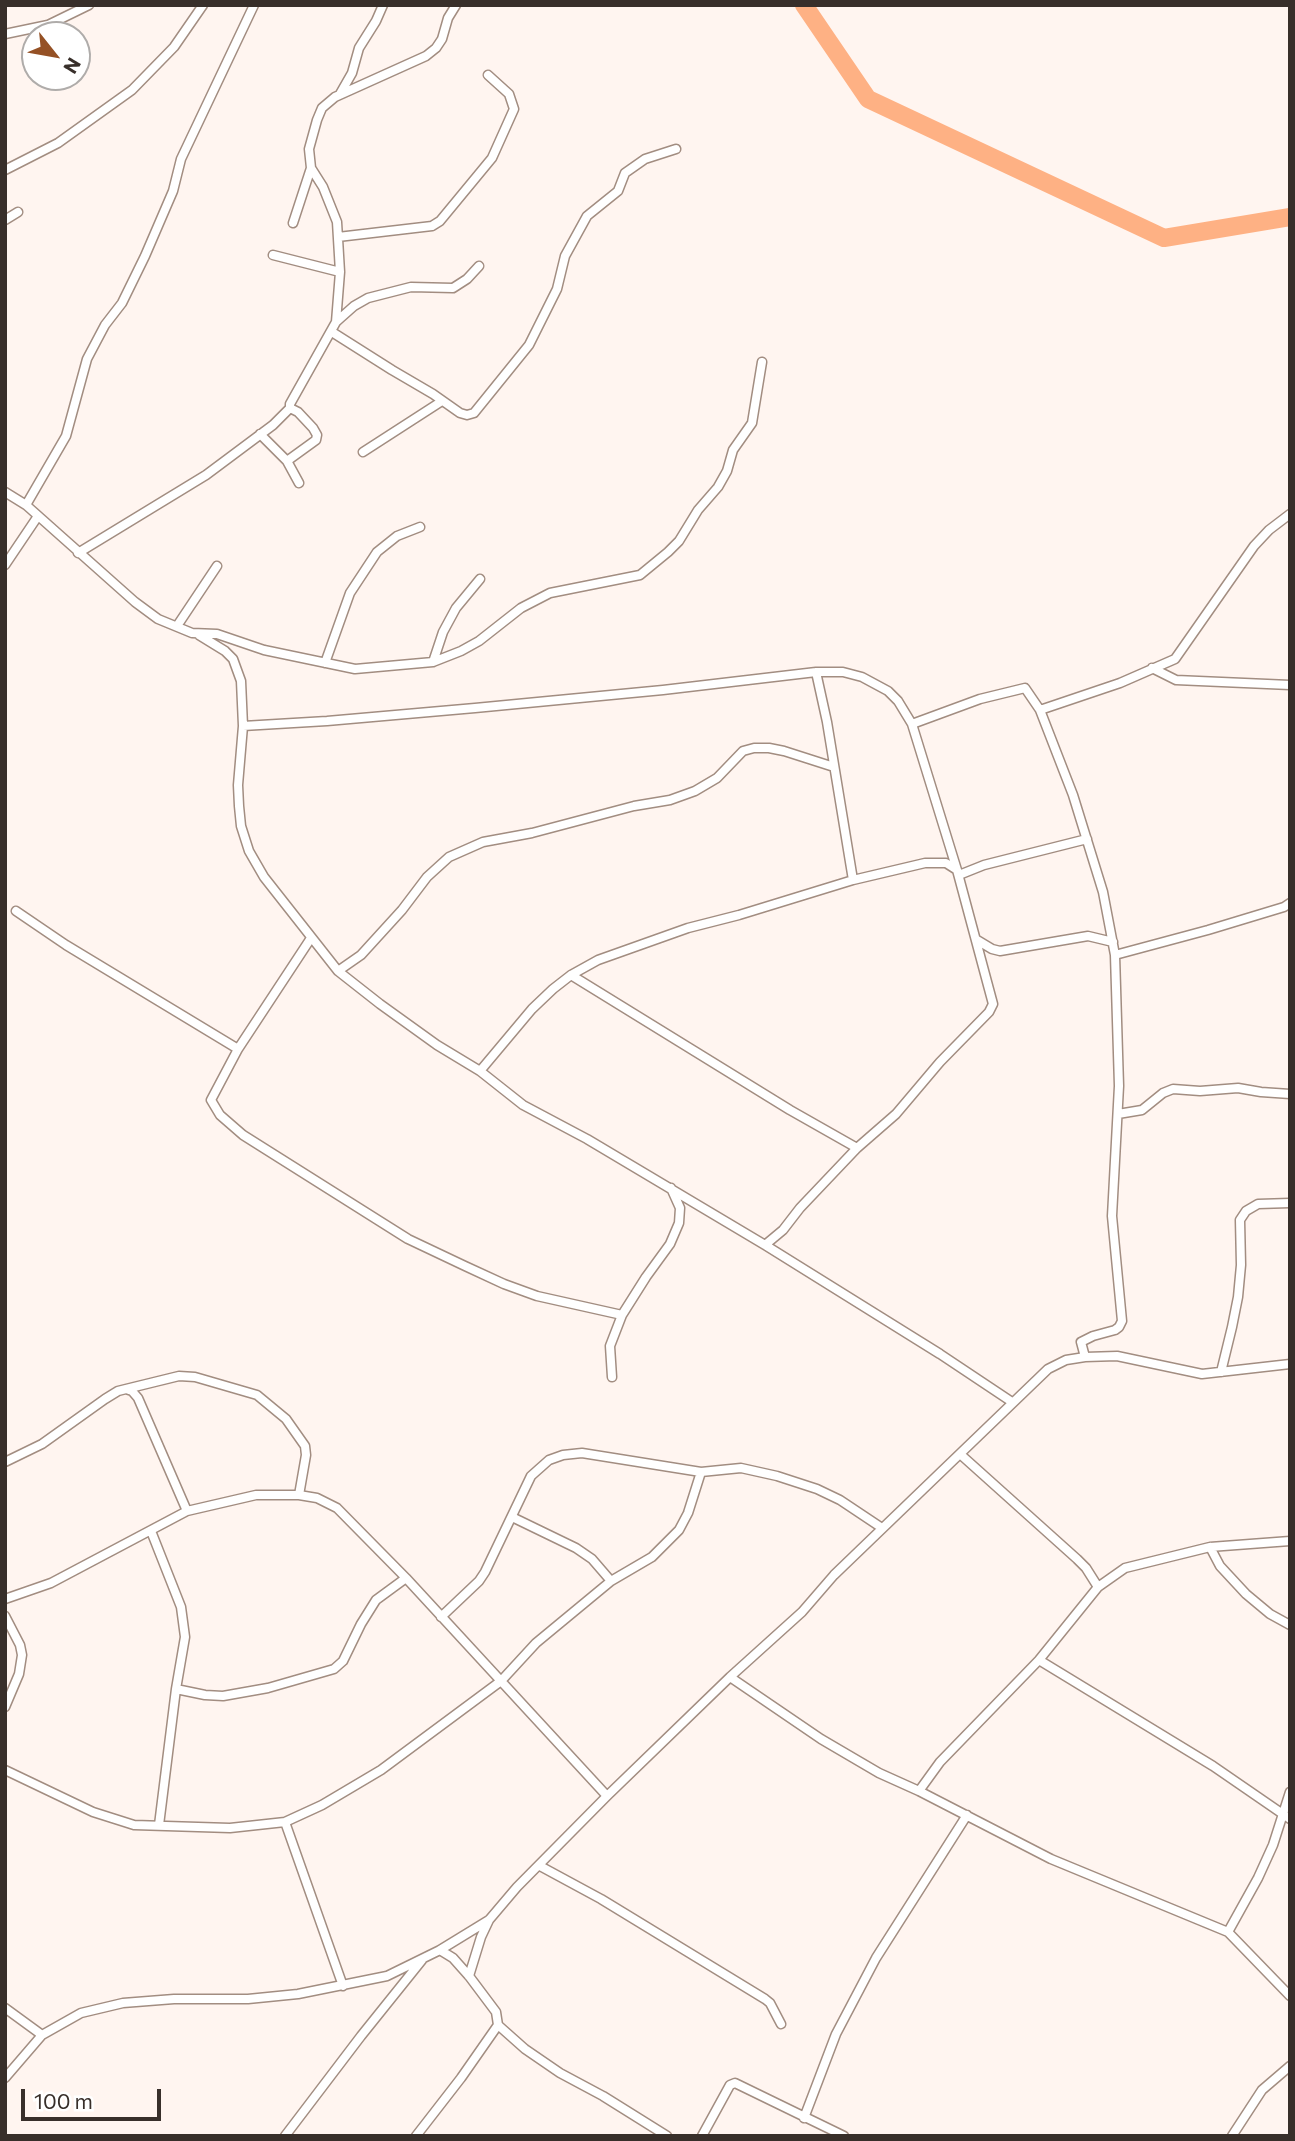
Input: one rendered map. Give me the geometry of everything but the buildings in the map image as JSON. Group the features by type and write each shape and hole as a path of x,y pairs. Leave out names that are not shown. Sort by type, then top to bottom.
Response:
{"street":[{"path":"5,34 48,25 89,5"},
{"path":"5,170 58,143 132,90 174,47 203,5"},
{"path":"26,505 66,436 87,359 105,325 122,303 145,256 173,191 181,159 254,5"},
{"path":"341,94 352,73 359,48 383,5"},
{"path":"293,223 311,168 309,149 322,107 341,94 426,56 442,39 456,5"},
{"path":"338,237 432,226 440,221 492,158 514,108 509,94 488,75"},
{"path":"332,332 460,413 474,413 529,345 557,289 565,256 587,216 618,191 625,173 645,159 676,149"},
{"path":"78,553 206,475 273,425 290,408 336,322 340,272 335,212 311,168"},
{"path":"5,220 18,212"},
{"path":"273,255 340,272"},
{"path":"336,322 368,298 411,287 453,288 479,267"},
{"path":"199,635 217,634 264,650 364,669 433,662 479,641 522,608 550,593 639,575 677,544 698,510 718,487 727,471 733,450 751,423 762,362"},
{"path":"363,452 442,401"},
{"path":"287,461 316,440 317,435 298,412 290,408"},
{"path":"260,434 287,461 299,483"},
{"path":"5,492 26,505 135,602 158,619 199,635 225,651 236,665 241,681 243,726 238,785 241,826 249,851 264,877 338,971 403,1021 480,1071 523,1105 671,1188 1013,1402"},
{"path":"1040,710 1120,683 1175,659 1254,546 1290,514"},
{"path":"5,565 38,516"},
{"path":"325,663 350,593 377,552 397,536 420,527"},
{"path":"177,626 217,566"},
{"path":"433,662 443,632 456,608 480,579"},
{"path":"1152,668 1170,679 1191,682 1290,685"},
{"path":"243,726 475,708 816,672 843,672 862,677 888,691 898,701 912,724 958,872 993,1004 989,1012 940,1062 896,1114 857,1148 804,1202 783,1230 765,1245"},
{"path":"816,672 853,880"},
{"path":"912,724 980,699 1024,688 1040,710 1073,795 1103,892 1115,955 1118,1114 1112,1216 1122,1321 1115,1330 1081,1342 1085,1357"},
{"path":"338,971 361,955 428,877 449,857 483,842 670,800 695,791 717,778 743,751 754,748 776,749 834,767"},
{"path":"958,872 1087,839"},
{"path":"480,1071 532,1009 553,989 598,960 688,928 853,880 925,863 946,863 958,872"},
{"path":"1115,955 1208,930 1290,903"},
{"path":"16,911 66,945 239,1049"},
{"path":"977,940 1000,951 1088,936 1113,942"},
{"path":"311,938 239,1049 211,1100 225,1121 408,1239 442,1256 537,1296 622,1315"},
{"path":"571,975 790,1110 857,1148"},
{"path":"1118,1114 1142,1110 1163,1093 1173,1089 1200,1091 1238,1088 1290,1094"},
{"path":"611,1377 610,1346 622,1315 670,1244 679,1223 680,1208 671,1188"},
{"path":"1221,1372 1238,1297 1241,1220 1246,1211 1258,1203 1290,1203"},
{"path":"469,1976 489,1920 517,1887 607,1796 730,1677 802,1612 834,1575 1048,1369 1066,1360 1117,1356 1202,1374 1290,1364"},
{"path":"5,1462 42,1444 118,1391 179,1376 195,1377 257,1395 286,1419 305,1446 306,1455 299,1494"},
{"path":"126,1389 138,1398 187,1511"},
{"path":"441,1617 485,1572 531,1476 550,1460 563,1455 582,1453 701,1472 741,1468 777,1476 840,1500 882,1528"},
{"path":"960,1454 1077,1559 1098,1587"},
{"path":"5,1770 93,1812 134,1825 230,1828 285,1822 343,1793 381,1770 501,1681 536,1643 611,1580 652,1557 679,1530 688,1513 701,1472"},
{"path":"5,1599 51,1583 187,1511 256,1495 299,1494 317,1498 337,1508 406,1578 607,1796"},
{"path":"513,1517 576,1548 592,1559 611,1580"},
{"path":"152,1531 184,1620 185,1637 159,1825"},
{"path":"919,1791 940,1762 1038,1660 1098,1587 1132,1566 1210,1547 1290,1541"},
{"path":"1210,1547 1220,1566 1246,1594 1270,1614 1290,1625"},
{"path":"176,1689 223,1696 268,1688 334,1669 343,1661 376,1600 406,1578"},
{"path":"5,1616 22,1655 19,1674 5,1707"},
{"path":"1038,1660 1213,1766 1286,1816"},
{"path":"730,1677 821,1739 879,1773 1051,1859 1228,1932 1290,1996"},
{"path":"1228,1932 1258,1878 1286,1816 1290,1792"},
{"path":"804,2118 836,2034 876,1958 967,1815"},
{"path":"285,1822 343,1986"},
{"path":"540,1866 601,1899 765,1998 781,2024"},
{"path":"5,2078 42,2035 80,2013 122,2003 174,1999 248,1999 298,1994 387,1976 440,1950 489,1920"},
{"path":"440,1950 453,1958 469,1976 496,2012 498,2025 544,2062 667,2136"},
{"path":"285,2136 424,1958"},
{"path":"5,2008 42,2035"},
{"path":"416,2136 498,2025"},
{"path":"1231,2136 1262,2090 1290,2066"},
{"path":"702,2136 730,2085 735,2083 844,2136"}],"waterway":[{"path":"804,5 868,99 1164,238 1290,217"}]}
